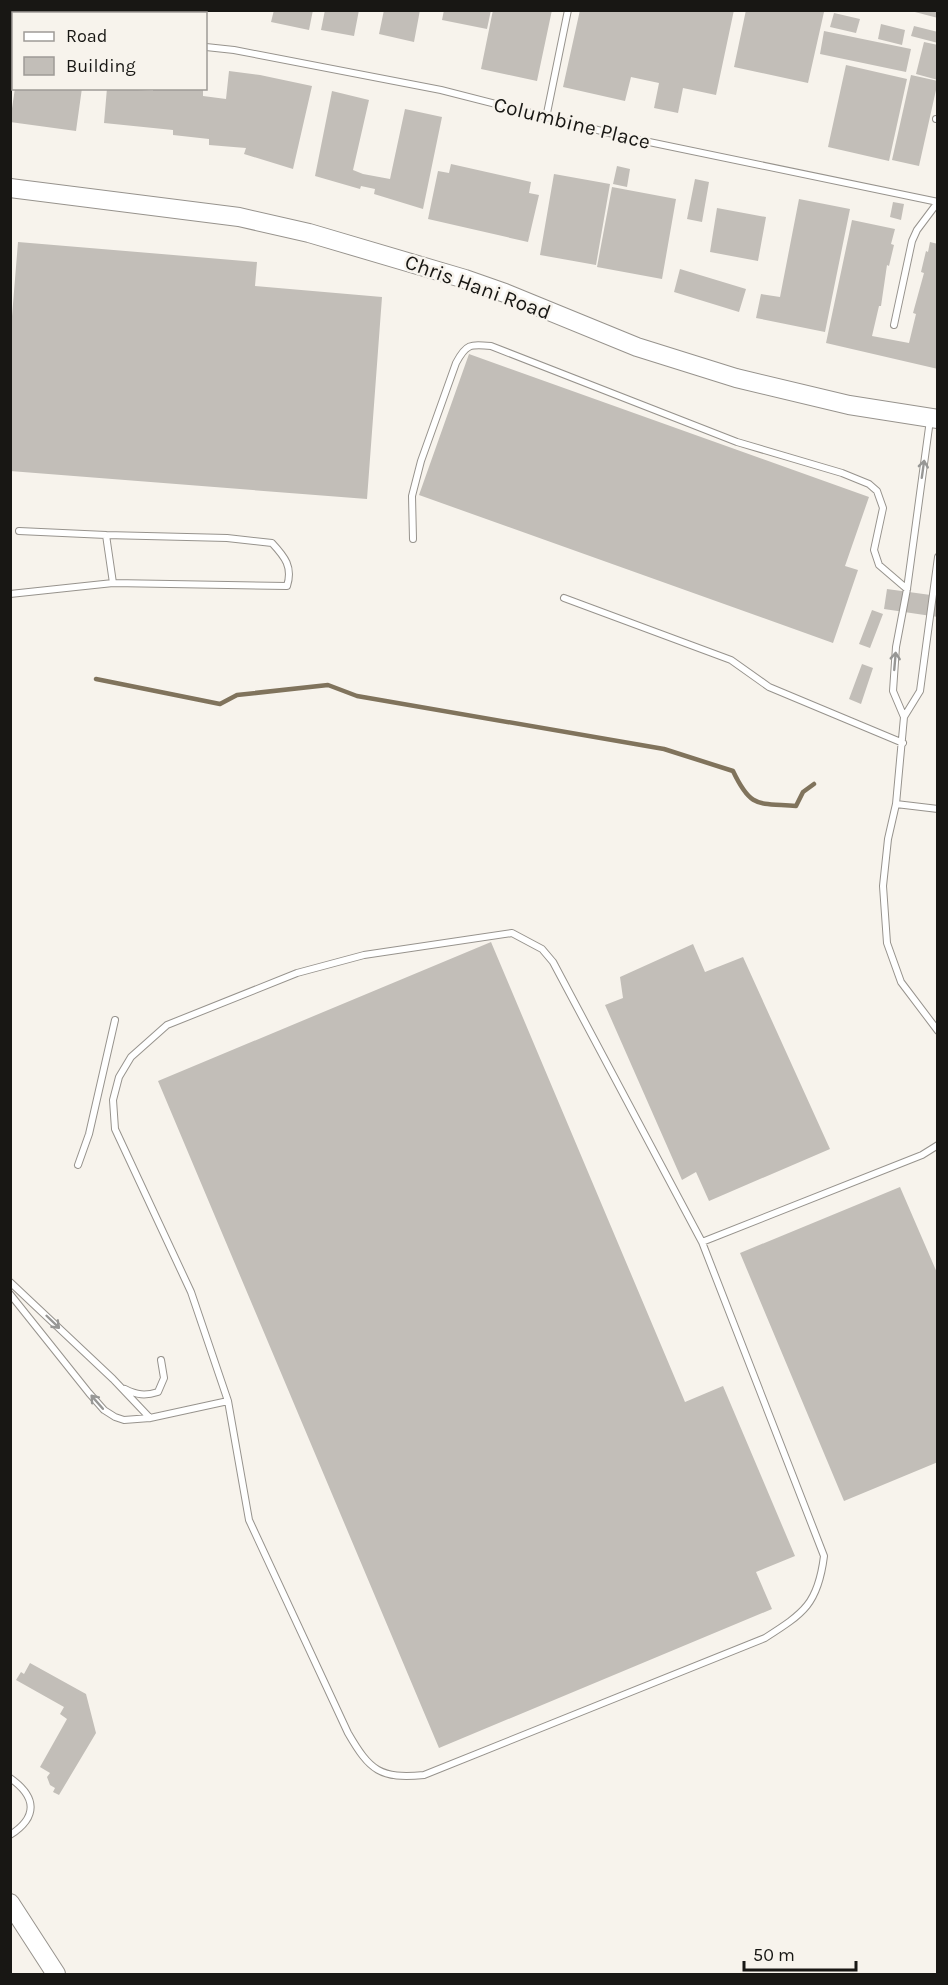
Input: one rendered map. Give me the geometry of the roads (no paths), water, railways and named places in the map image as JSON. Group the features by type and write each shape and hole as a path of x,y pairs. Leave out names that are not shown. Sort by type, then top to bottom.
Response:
{"street":[{"name":"Chris Hani Road","path":"10,188 239,217 309,233 465,279 637,347 725,374 849,405 934,418"},
{"path":"10,1902 56,1974"}],"lane":[{"path":"546,118 568,10"},
{"name":"Columbine Place","path":"207,47 234,50 441,90 625,137 938,202"},
{"path":"894,326 912,241 917,230 938,202"},
{"path":"413,539 412,495 421,461 456,363 463,350 472,344 498,349 737,442 842,473 869,484 877,491 884,508 874,550 879,565 907,589"},
{"path":"934,418 896,647 893,692 904,717 903,743 883,886 887,943 901,982 925,1017 938,1031"},
{"path":"10,594 113,582 287,586 290,576 288,563 272,543 227,538 19,531"},
{"path":"106,534 113,582"},
{"path":"904,717 920,691 938,557"},
{"path":"564,598 731,660 770,687 903,743"},
{"path":"896,804 938,809"},
{"path":"512,933 542,948 553,962 702,1242 824,1556 820,1582 810,1601 794,1620 765,1638 424,1775 399,1777 377,1770 360,1755 249,1520 228,1401 191,1292 115,1129 113,1100 119,1077 131,1057 167,1025 297,973 364,955 512,933"},
{"path":"78,1165 89,1134 115,1020"},
{"path":"702,1242 922,1155 938,1145"},
{"path":"10,1282 122,1388 150,1418"},
{"path":"10,1294 104,1410 124,1420 150,1418 228,1401"},
{"path":"122,1388 137,1395 158,1392 164,1378 161,1360"},
{"path":"10,1778 26,1792 31,1802 30,1814 21,1828 10,1835"}],"waterway":[{"path":"96,679 220,704 237,695 328,685 357,696 664,749 733,771 745,792 757,802 764,804 796,806 803,792 814,784"}]}
